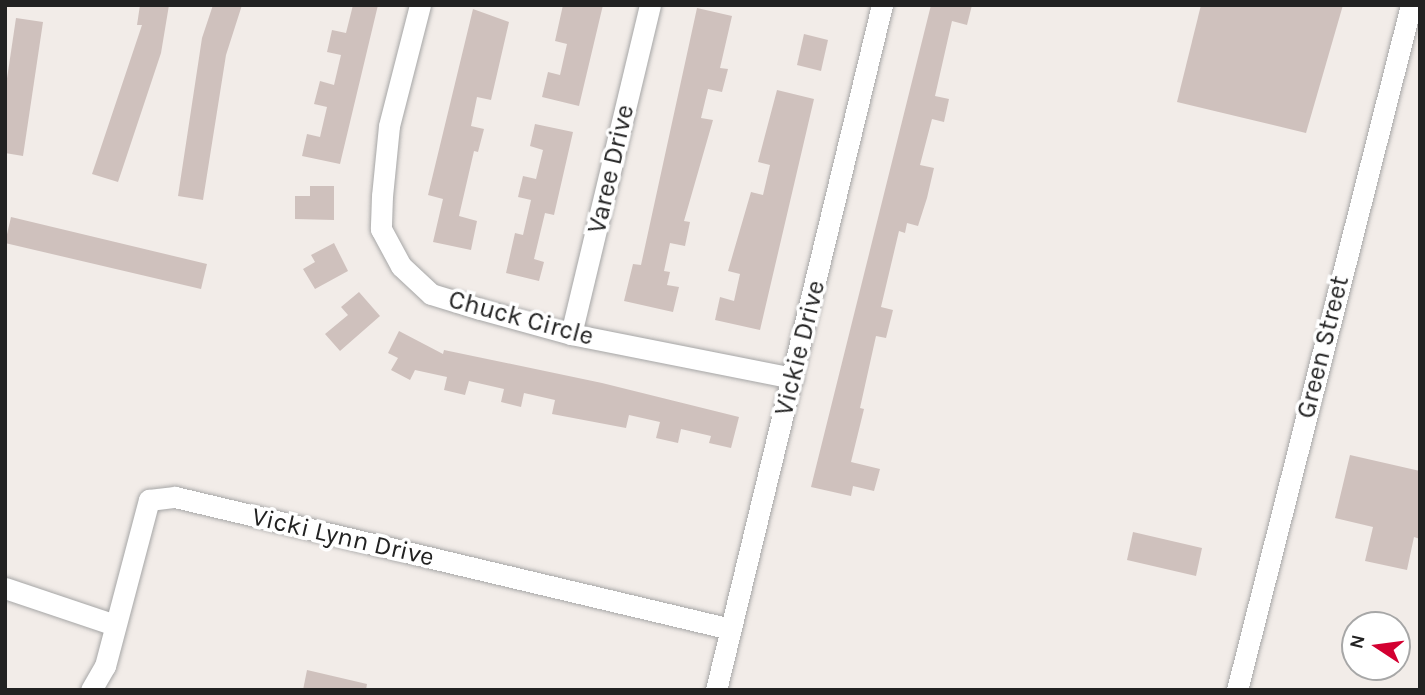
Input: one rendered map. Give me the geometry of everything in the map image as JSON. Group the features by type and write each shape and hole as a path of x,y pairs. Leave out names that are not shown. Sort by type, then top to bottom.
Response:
{"street":[{"name":"Chuck Circle","path":"420,5 389,126 381,229 401,266 431,294 571,334 793,378"},
{"name":"Varee Drive","path":"571,334 650,5"},
{"name":"Vickie Drive","path":"716,690 882,5"},
{"name":"Green Street","path":"1237,690 1411,5"},
{"name":"Vicki Lynn Drive","path":"91,690 104,666 149,500 175,497 731,629"},
{"path":"5,588 115,625"}],"building":[{"path":"140,5 169,5 161,53 118,182 92,174 142,25 137,25"},
{"path":"213,5 242,5 226,55 203,200 178,196 202,38"},
{"path":"353,5 378,5 340,164 302,156 307,134 320,137 327,107 314,104 320,81 334,85 341,55 327,52 332,30 346,33"},
{"path":"563,5 603,5 579,106 542,97 548,72 560,75 567,44 555,41"},
{"path":"931,5 972,5 967,25 952,21 935,96 949,99 944,122 932,119 920,165 934,168 927,198 918,226 907,223 905,233 899,231 881,307 893,310 886,338 876,336 860,408 864,409 851,462 880,469 874,491 853,486 851,496 811,487"},
{"path":"1201,5 1343,5 1306,133 1177,102"},
{"path":"697,8 732,16 720,68 728,69 722,92 708,89 701,118 713,120 684,221 690,222 685,246 670,243 664,271 670,272 667,285 679,287 673,312 624,301 633,264 641,265"},
{"path":"473,9 509,22 491,100 477,97 471,126 484,129 478,152 474,151 459,216 477,221 471,250 433,242 443,199 428,195"},
{"path":"16,18 43,22 23,156 5,153 5,92"},
{"path":"804,34 828,40 821,71 797,65"},
{"path":"777,90 814,99 760,330 715,320 720,297 734,301 740,274 728,271 751,192 763,195 770,165 758,162"},
{"path":"535,124 573,132 554,215 545,213 534,259 544,262 539,281 506,273 515,233 523,235 531,200 518,197 523,176 536,179 543,150 530,146"},
{"path":"310,186 334,186 334,220 295,219 295,196 310,196"},
{"path":"11,217 207,264 201,289 5,243"},
{"path":"334,243 348,271 315,289 303,269 315,262 311,255"},
{"path":"359,292 380,316 340,351 325,334 348,315 341,307"},
{"path":"399,331 443,354 444,350 602,383 739,417 731,448 709,443 711,436 681,429 678,443 656,438 660,422 629,415 626,428 552,414 555,400 524,393 521,407 501,402 504,389 469,381 465,395 444,390 447,377 415,370 410,380 391,370 398,358 388,353"},
{"path":"1350,455 1420,471 1420,539 1414,537 1407,570 1365,561 1373,527 1335,518"},
{"path":"1133,532 1202,548 1196,576 1127,560"},
{"path":"307,670 367,684 366,690 303,690"}]}
